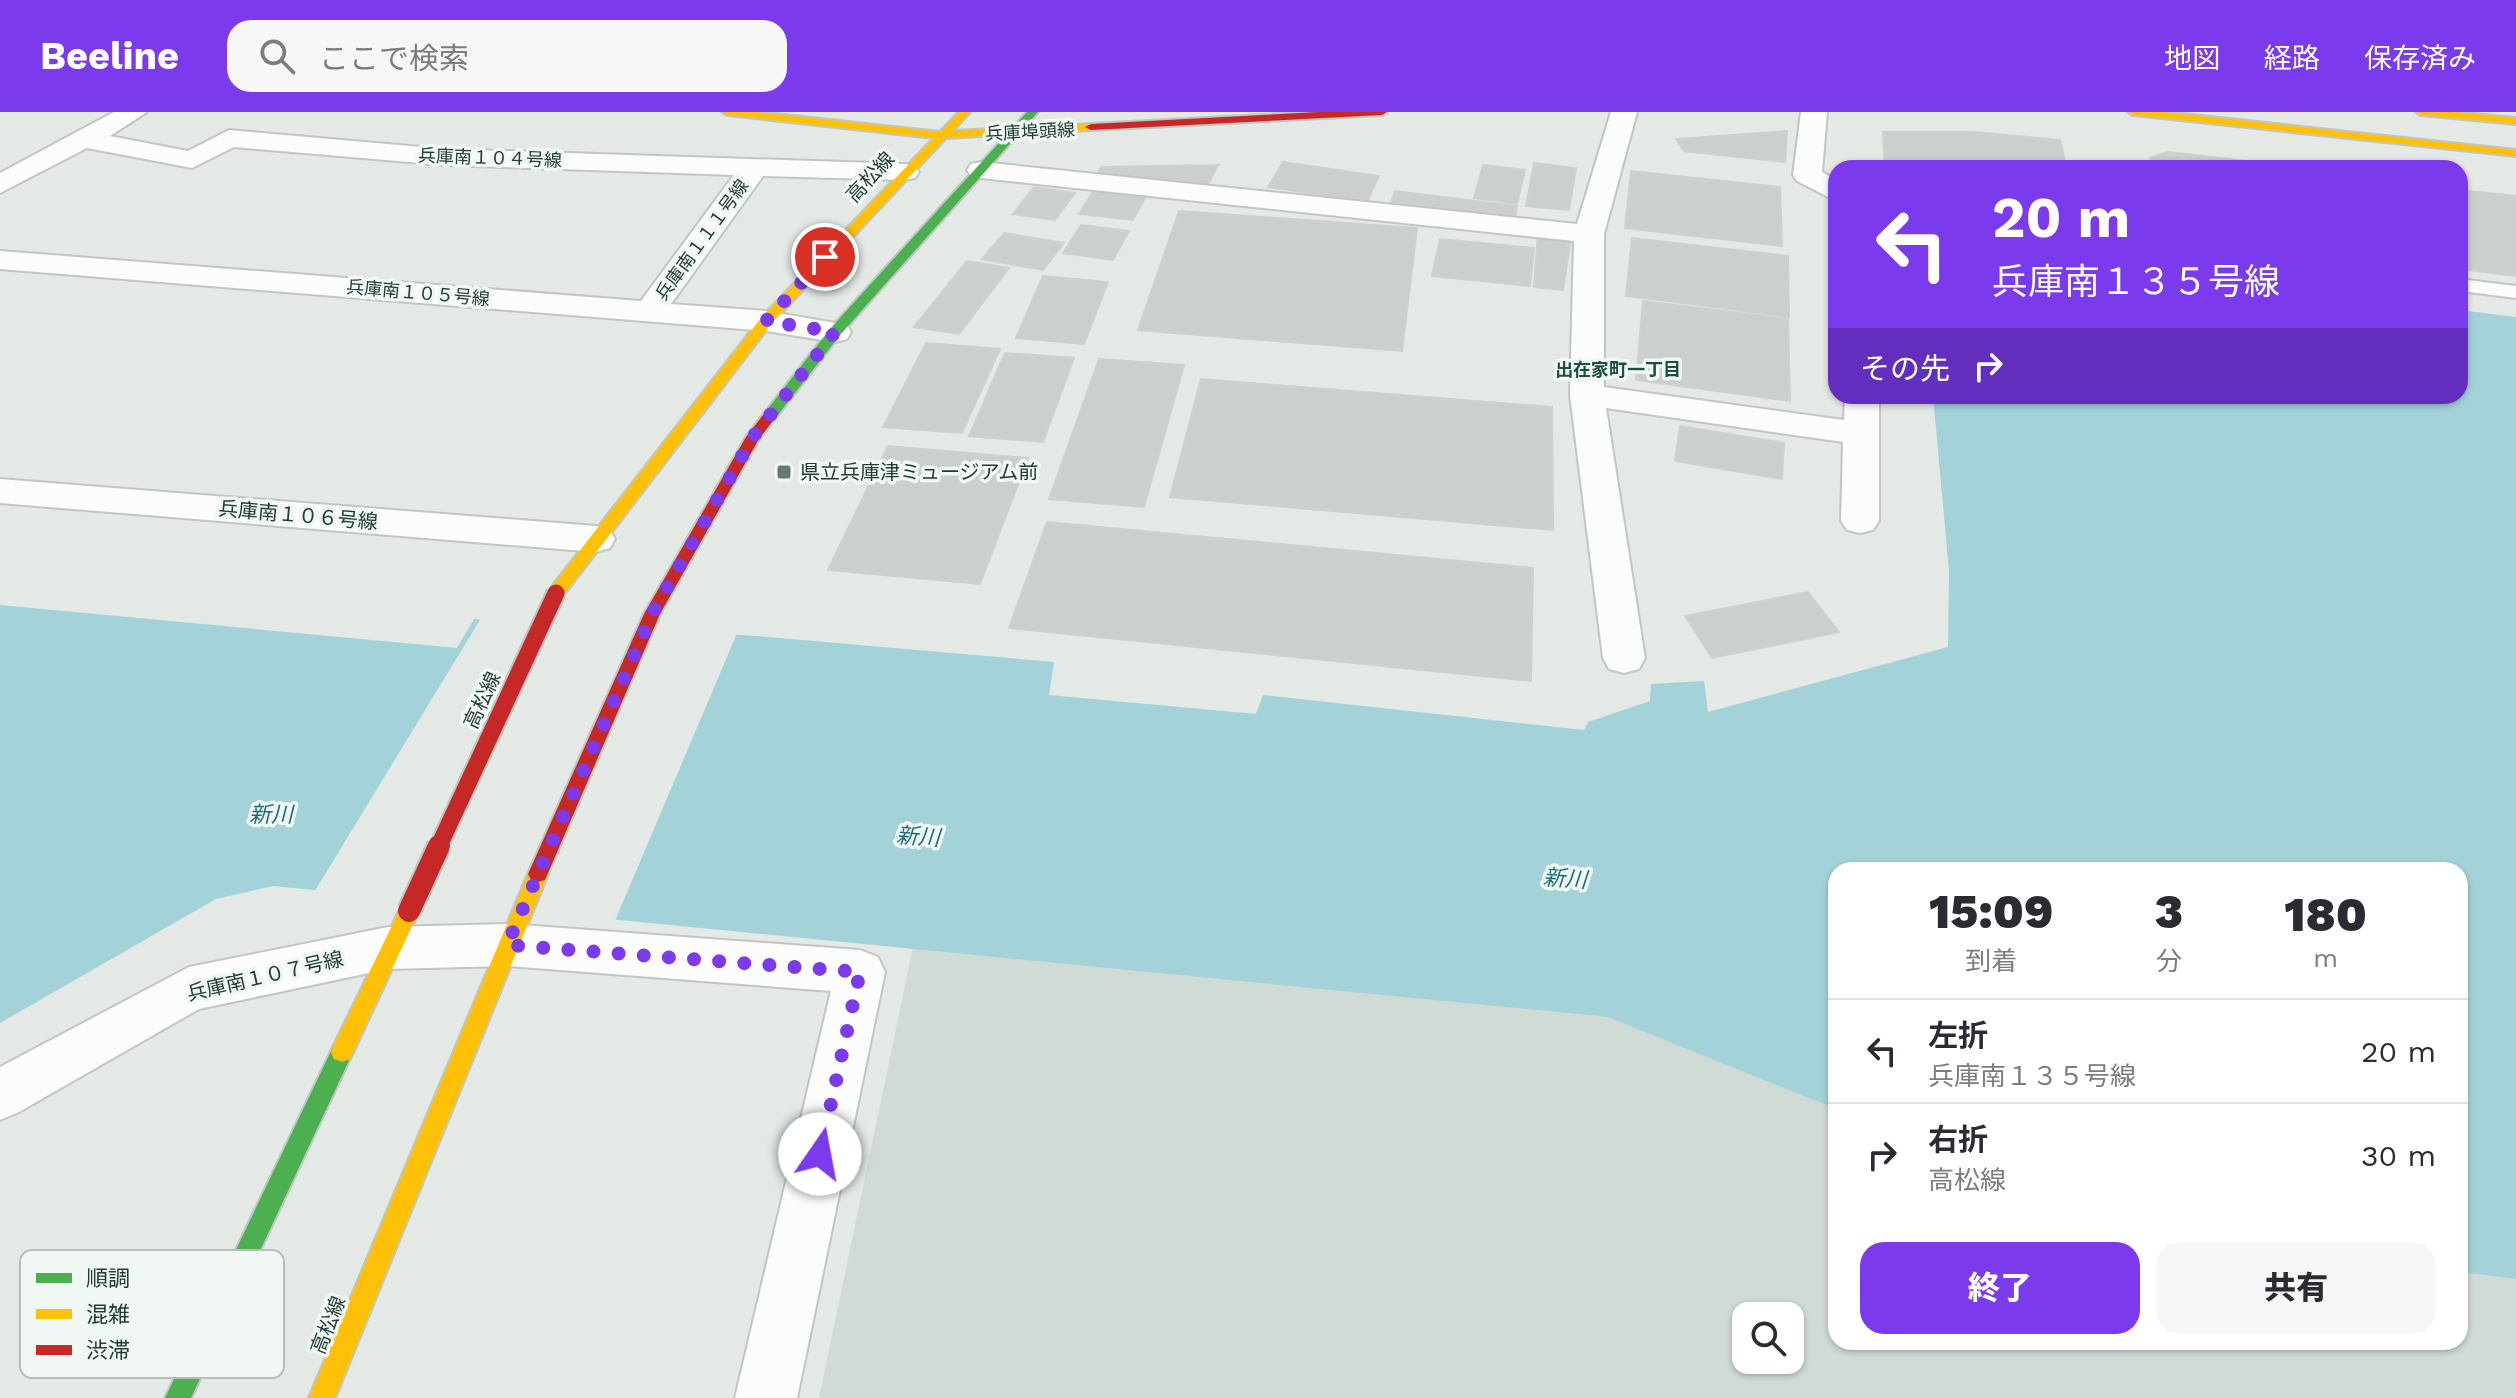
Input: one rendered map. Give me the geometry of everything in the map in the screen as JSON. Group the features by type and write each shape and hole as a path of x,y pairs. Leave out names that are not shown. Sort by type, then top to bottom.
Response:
{"main road":[{"name":"兵庫埠頭線","path":"727,112 940,135 1012,134 1382,112"},
{"name":"高松線","path":"248,1250 556,593 766,321 965,112"},
{"name":"高松線","path":"322,1398 513,932 652,614 753,437 835,332 1033,112"},
{"path":"2133,112 2516,153"},
{"path":"2421,112 2516,121"},
{"name":"高松線","path":"178,1398 187,1378"}],"street":[{"path":"0,184 134,112"},
{"path":"1624,112 1589,234 1587,395 1624,658"},
{"path":"1814,112 1807,175 1828,187"},
{"name":"兵庫南１０４号線","path":"83,139 192,160 229,138 444,157 905,172"},
{"name":"兵庫南１１１号線","path":"650,311 754,168"},
{"path":"981,170 1589,234"},
{"name":"兵庫南１０５号線","path":"0,260 766,321 835,332"},
{"path":"1587,395 1863,434"},
{"path":"1860,521 1862,404"},
{"name":"兵庫南１０６号線","path":"0,491 596,539"},
{"name":"兵庫南１０７号線","path":"0,1095 189,989 398,930 513,932 860,972 766,1398"}],"lane":[{"path":"2468,286 2516,292"}],"shaded area":[{"path":"913,947 1607,1017 1828,1106 1828,1350 2468,1350 2468,1273 2516,1279 2516,1398 819,1398"}],"water":[{"name":"新川","path":"2468,311 2516,317 2516,1279 2468,1273 2468,862 1828,862 1828,1106 1607,1017 273,886 216,899 0,1023 0,605 457,648 474,619 757,636 1054,662 1049,695 1256,714 1263,695 1584,730 1588,722 1650,701 1651,684 1704,681 1708,712 1948,647 1949,571 1934,404 2468,404"}],"pier":[{"path":"483,615 738,631 614,923 313,894"}],"building":[{"path":"1787,131 1785,162 1684,151 1676,139"},
{"path":"1883,132 1974,132 2060,140 2065,160 1885,160"},
{"path":"2168,152 2238,160 2151,160"},
{"path":"1283,162 1379,176 1367,202 1268,187"},
{"path":"1534,163 1576,168 1569,210 1526,206"},
{"path":"1218,165 1207,186 1096,176 1101,167"},
{"path":"1483,165 1525,170 1517,204 1474,198"},
{"path":"1631,171 1780,187 1782,246 1625,228"},
{"path":"1034,187 1075,193 1055,220 1013,214"},
{"path":"1094,190 1146,196 1133,220 1079,214"},
{"path":"1395,191 1517,206 1515,217 1391,202"},
{"path":"2468,191 2516,196 2516,276 2468,270"},
{"path":"1179,211 1417,228 1402,351 1138,330"},
{"path":"1081,225 1129,231 1113,260 1063,253"},
{"path":"1004,233 1064,243 1043,270 982,259"},
{"path":"1538,234 1571,238 1563,290 1534,287"},
{"path":"1632,238 1788,256 1789,317 1626,296"},
{"path":"1440,239 1534,248 1530,286 1432,276"},
{"path":"967,261 1009,268 959,334 914,327"},
{"path":"1043,276 1108,282 1084,344 1016,338"},
{"path":"1643,301 1788,319 1790,401 1636,380"},
{"path":"926,343 1000,349 962,433 883,427"},
{"path":"1005,353 1074,358 1043,442 969,436"},
{"path":"1099,359 1184,365 1144,507 1049,499"},
{"path":"1201,379 1552,407 1553,530 1170,497"},
{"path":"1680,426 1784,443 1782,479 1675,461"},
{"path":"888,446 1028,458 980,584 828,570"},
{"path":"1047,522 1533,568 1531,681 1009,628"},
{"path":"1808,592 1839,632 1712,658 1685,616"}],"traffic: fast":[{"path":"772,413 835,332 1033,112"},
{"path":"248,1250 342,1052"},
{"path":"178,1398 187,1378"}],"traffic: slow":[{"path":"727,112 940,135 1091,127"},
{"path":"556,593 766,321 965,112"},
{"path":"2133,112 2516,153"},
{"path":"2421,112 2516,121"},
{"path":"322,1398 538,874"},
{"path":"342,1052 409,911"}],"traffic: jam":[{"path":"1091,127 1382,112"},
{"path":"538,874 652,614 753,437 772,413"},
{"path":"409,911 556,593"}],"place":[{"name":"県立兵庫津ミュージアム前","path":"784,472"}],"district":[{"name":"出在家町一丁目","path":"1618,370"}],"route":[{"path":"820,1154 860,972 507,945 652,614 753,437 835,332 766,321 825,257"}]}
